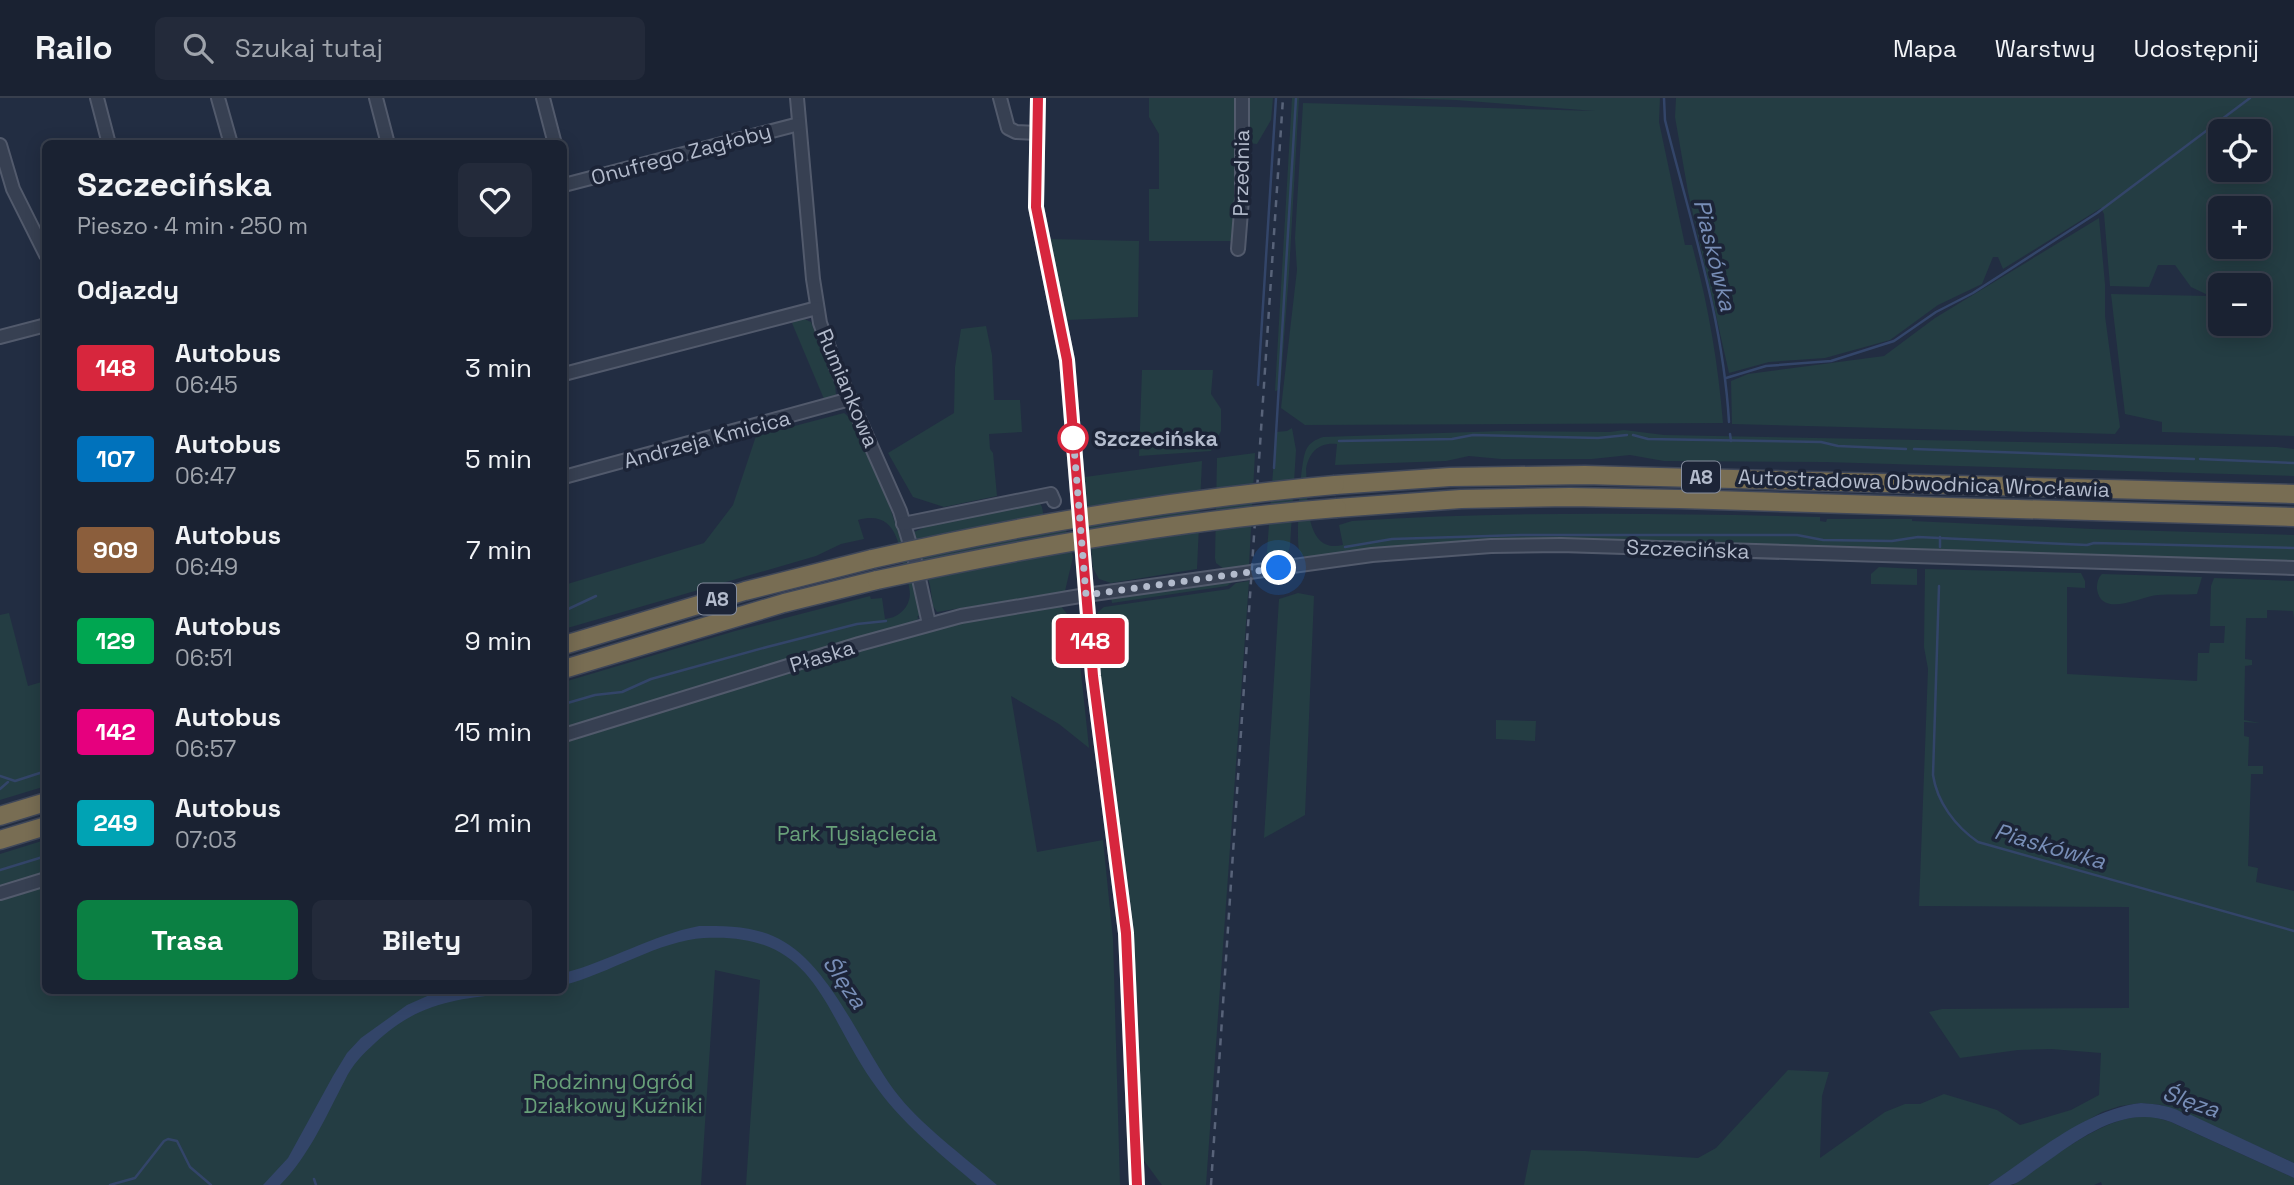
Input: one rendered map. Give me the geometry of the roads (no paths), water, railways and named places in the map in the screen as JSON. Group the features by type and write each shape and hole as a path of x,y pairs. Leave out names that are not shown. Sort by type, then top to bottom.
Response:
{"highway":[{"name":"Autostradowa Obwodnica Wrocławia","path":"567,644 745,591 971,536 1199,498 1335,485 1450,477 1585,475 2294,494"},
{"name":"Autostradowa Obwodnica Wrocławia","path":"567,668 784,603 877,580 1072,540 1205,520 1337,508 1461,499 1597,498 2294,517"},
{"path":"0,816 42,803"},
{"path":"0,840 42,827"}],"street":[{"path":"97,98 108,140"},
{"path":"218,98 230,140"},
{"path":"376,98 387,140"},
{"path":"543,98 554,140"},
{"name":"Rumiankowa","path":"797,98 817,308 827,342 887,479 903,524 915,561 929,624"},
{"path":"1000,98 1008,128 1017,132 1037,133"},
{"path":"1038,98 1036,207 1067,360 1093,676 1126,933 1137,1185"},
{"name":"Przednia","path":"1238,249 1242,199 1242,98"},
{"name":"Onufrego Zagłoby","path":"567,180 799,124"},
{"path":"0,145 13,189 42,247"},
{"path":"567,373 817,308"},
{"path":"0,337 42,326"},
{"name":"Andrzeja Kmicica","path":"567,476 841,404 850,399"},
{"path":"903,524 1052,498"},
{"name":"Szczecińska","path":"1086,595 1372,555 1491,546 1561,545 2294,568"},
{"name":"Płaska","path":"567,734 929,624 998,609 1086,595"},
{"path":"0,893 42,880"}],"water":[{"path":"699,926 746,928 773,936 793,947 810,963 841,1004 881,1071 904,1103 929,1128 997,1185 977,1185 908,1124 872,1081 826,1002 810,980 792,961 770,947 741,939 687,940 567,984 567,972"},
{"path":"432,994 505,994 466,999 429,1008 393,1028 366,1051 351,1069 316,1135 290,1174 280,1185 263,1185 288,1158 347,1053 361,1038 407,1005"},
{"path":"2141,1103 2171,1108 2186,1115 2187,1113 2294,1163 2294,1178 2171,1122 2152,1117 2117,1121 2100,1128 2017,1183 1988,1185 2080,1124 2120,1107"}],"waterway":[{"path":"1258,385 1276,98"},
{"path":"1274,468 1296,98"},
{"name":"Piaskówka","path":"1664,98 1665,120 1713,307 1726,383 1729,422"},
{"path":"1726,378 1766,366 1831,361 1894,341 1936,312 1973,293 2097,213 2250,98"},
{"name":"Piaskówka","path":"1730,434 1731,441"},
{"path":"1339,441 1452,439 1473,435 1598,438 1627,435"},
{"name":"Piaskówka","path":"1633,435 1648,439 1821,442 1838,446 1906,449"},
{"path":"1914,449 2194,459"},
{"path":"2200,459 2294,463"},
{"path":"1345,547 1392,539 1521,535 1797,535 1823,540 1892,541 1918,537 2087,545 2094,543 2294,548"},
{"name":"Piaskówka","path":"1940,537 1940,547"},
{"name":"Piaskówka","path":"1939,586 1933,775 1938,795 1948,813 1962,829 1978,842 2294,931"},
{"path":"567,610 596,596"},
{"path":"567,703 595,695 622,692 651,679 767,647 857,624 886,621"},
{"path":"0,776 15,781 42,772"},
{"path":"0,789 8,782"},
{"path":"0,870 42,857"},
{"path":"110,1185 135,1178 168,1139 177,1141 190,1167 211,1185"},
{"path":"314,1179 316,1185"}],"railway":[{"path":"1211,1185 1283,98"}],"place":[{"name":"Szczecińska","path":"1073,438"}],"park label":[{"name":"Park Tysiąclecia","path":"857,833"},
{"name":"Rodzinny Ogród Działkowy Kuźniki","path":"613,1093"}],"water label":[{"name":"Ślęza","path":"845,982"},
{"name":"Ślęza","path":"2191,1101"}]}
